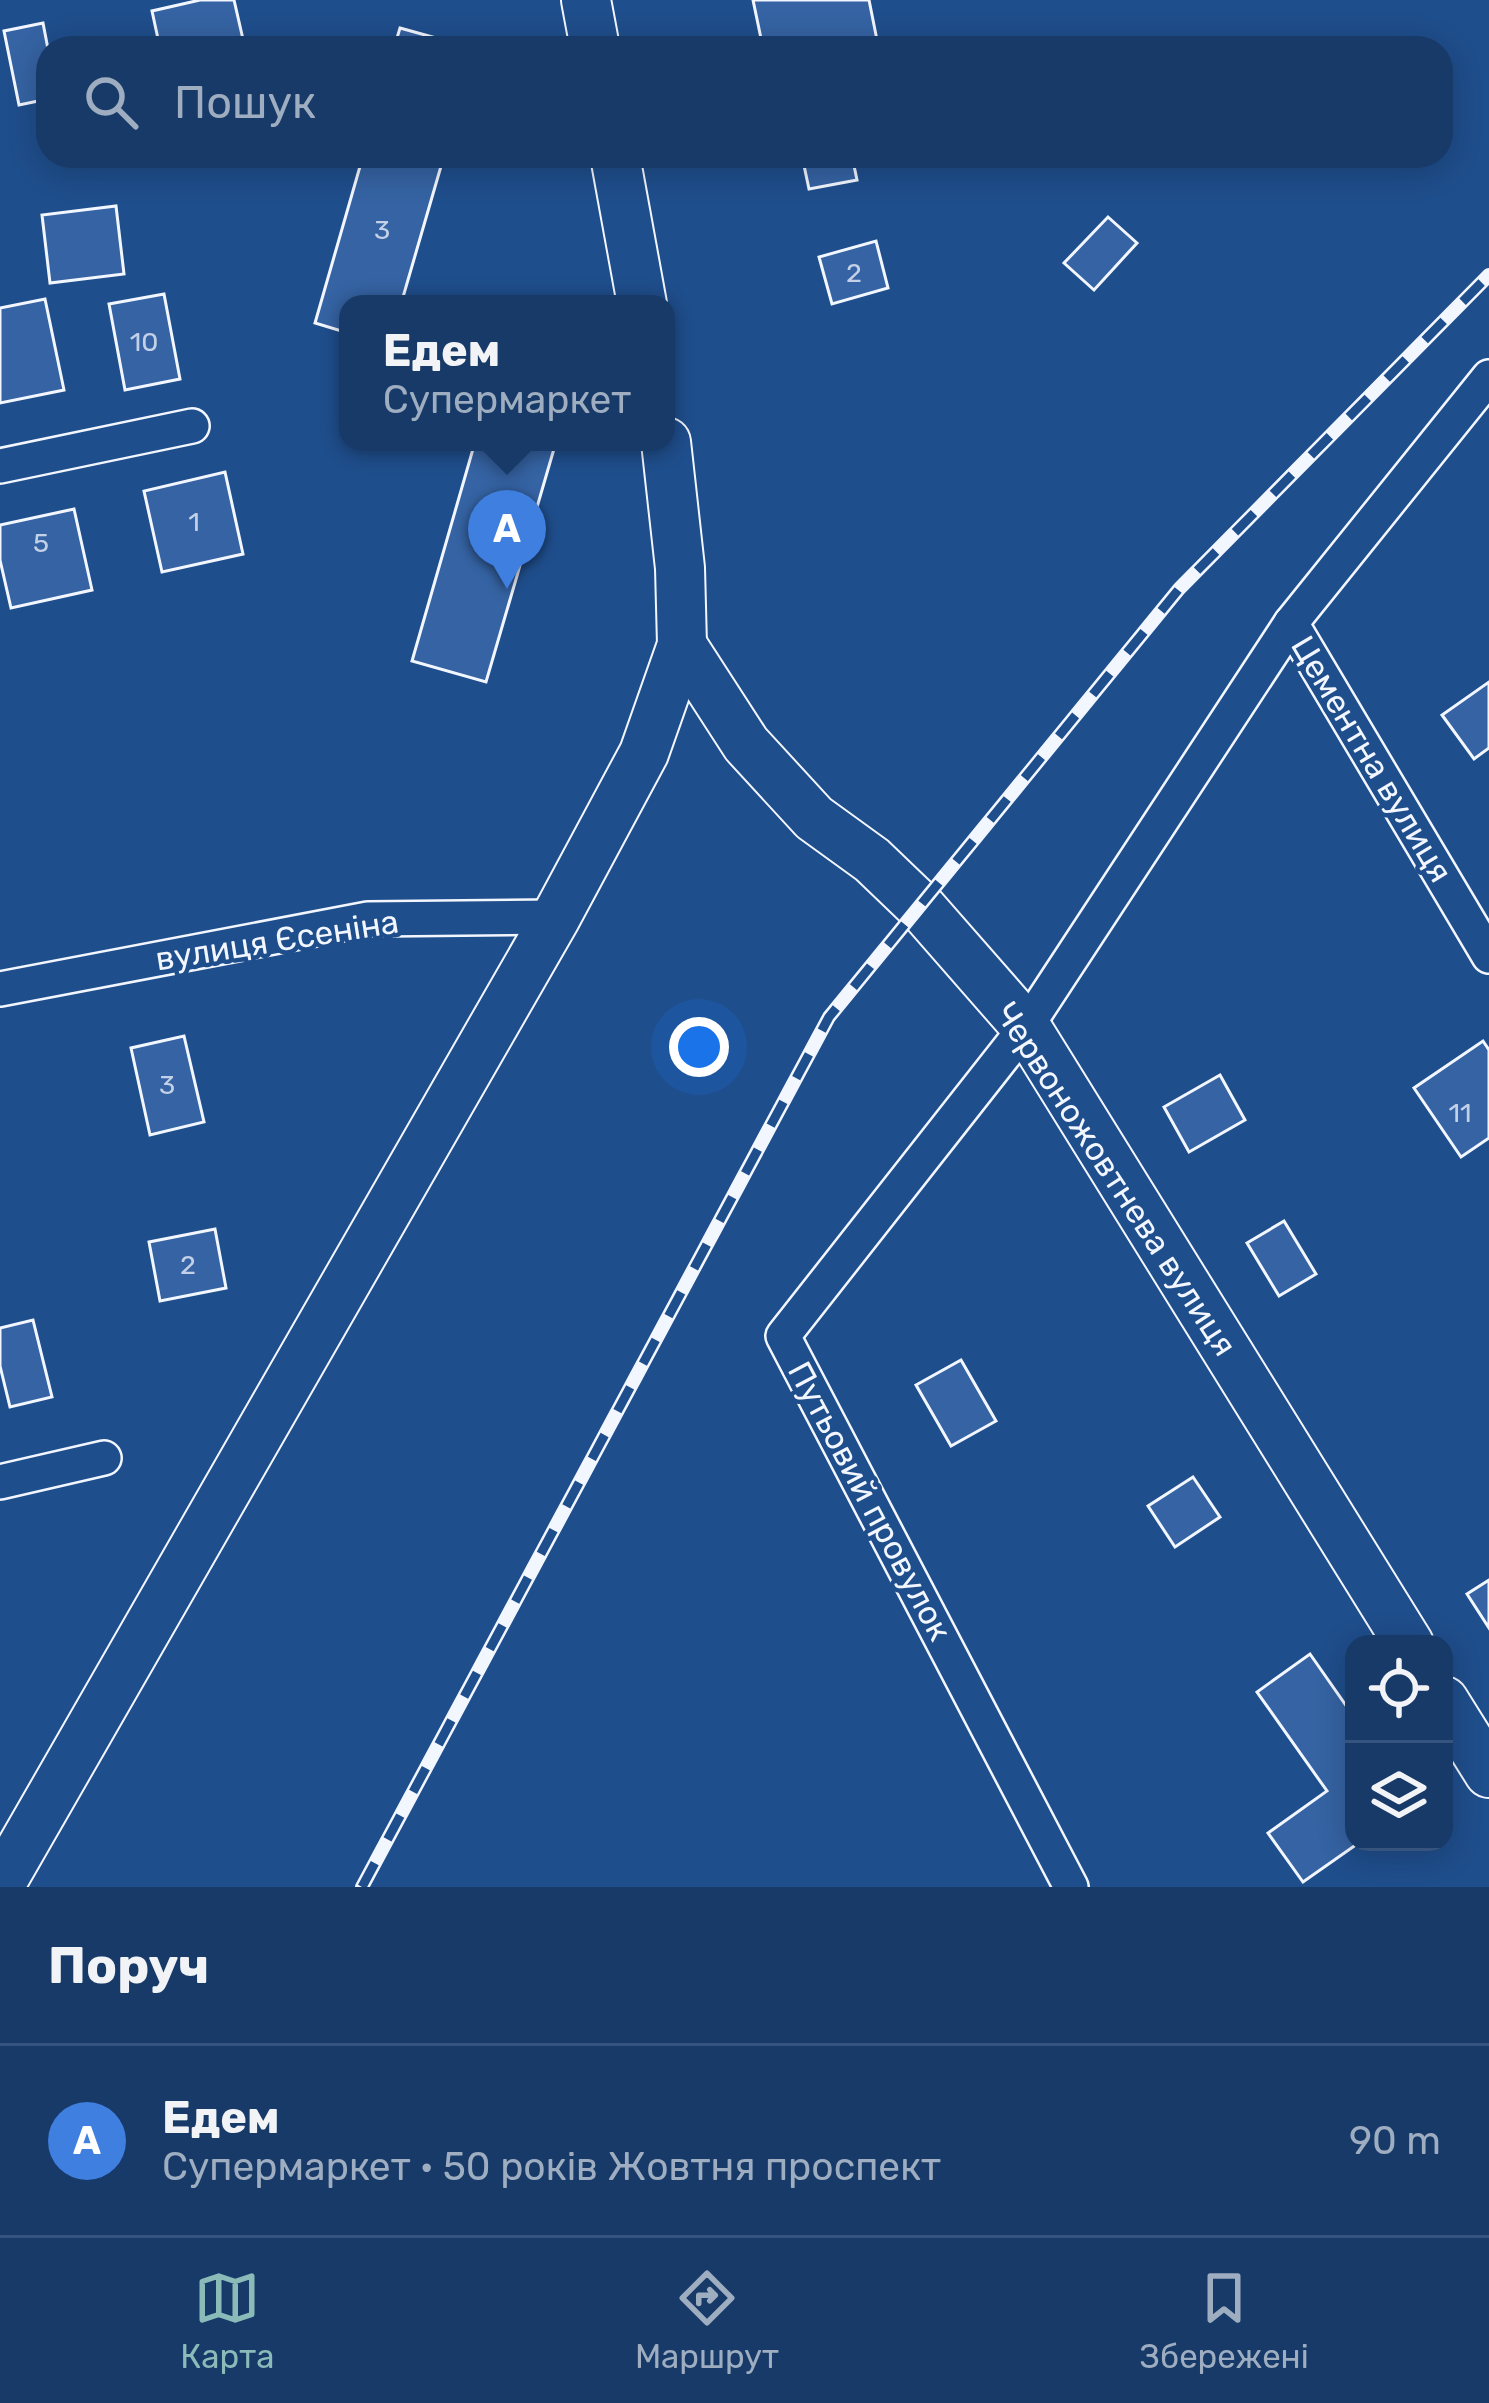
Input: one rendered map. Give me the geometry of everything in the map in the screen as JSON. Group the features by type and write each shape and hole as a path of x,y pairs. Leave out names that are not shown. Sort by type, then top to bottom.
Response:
{"street":[{"path":"586,0 593,36"},
{"path":"617,168 640,295"},
{"path":"1026,1027 1291,623 1489,376"},
{"path":"0,466 192,426"},
{"path":"0,1885 556,917 644,754 682,645 680,568 667,451"},
{"name":"Цементна вулиця","path":"1291,623 1489,956"},
{"name":"Червоножовтнева вулиця","path":"682,645 746,744 814,818 872,860 921,908 1026,1027 1402,1635"},
{"name":"вулиця Єсеніна","path":"0,989 368,919 556,917"},
{"name":"Путьовий провулок","path":"1026,1027 784,1336 1071,1887"},
{"path":"0,1482 104,1458"},
{"path":"1453,1716 1489,1774"}],"building":[{"path":"200,0 234,0 242,36 157,36 152,11"},
{"path":"753,0 869,0 876,36 760,36"},
{"path":"43,23 46,36 36,36 36,101 19,105 4,31"},
{"path":"400,28 429,36 398,36"},
{"path":"360,168 441,168 404,295 339,295 339,330 315,323"},
{"path":"805,168 854,168 857,180 809,189"},
{"path":"116,206 124,274 50,283 42,215"},
{"path":"1108,217 1137,243 1094,290 1064,263"},
{"path":"876,241 888,288 832,304 819,257"},
{"path":"164,294 180,379 125,390 109,304"},
{"path":"45,299 64,390 0,403 0,308"},
{"path":"472,451 553,451 486,682 412,661"},
{"path":"225,472 243,554 162,572 144,491"},
{"path":"74,509 92,590 11,608 0,560 0,525"},
{"path":"1489,682 1489,748 1474,759 1442,715"},
{"path":"184,1036 204,1122 150,1135 131,1048"},
{"path":"1483,1041 1489,1050 1489,1138 1461,1157 1414,1088"},
{"path":"1220,1075 1245,1120 1189,1152 1164,1107"},
{"path":"1284,1221 1316,1274 1279,1296 1247,1243"},
{"path":"215,1229 226,1288 160,1301 149,1242"},
{"path":"33,1320 52,1397 10,1407 0,1366 0,1328"},
{"path":"961,1360 996,1421 951,1446 916,1385"},
{"path":"1193,1477 1220,1517 1175,1547 1148,1506"},
{"path":"1489,1580 1489,1628 1467,1594"},
{"path":"1310,1654 1345,1704 1347,1851 1303,1882 1268,1833 1327,1791 1257,1692"}],"railway":[{"path":"362,1887 829,1017 1179,589 1489,275"}],"place":[{"name":"Едем","path":"507,589"}]}
